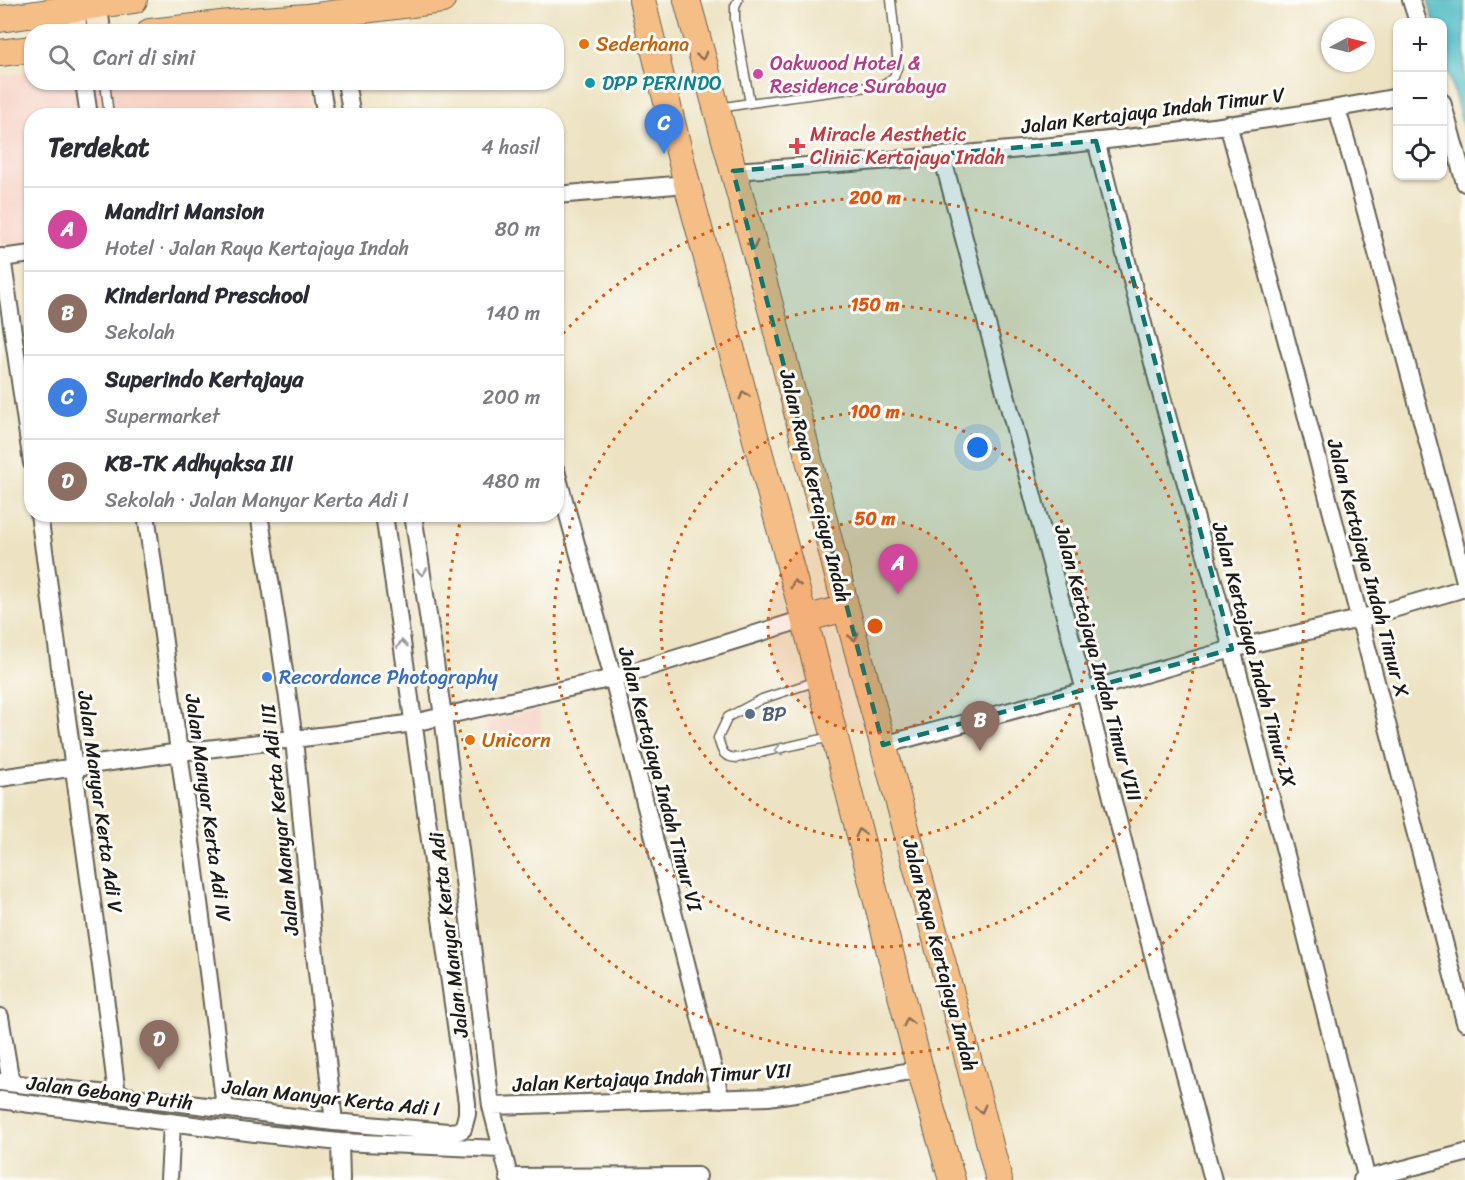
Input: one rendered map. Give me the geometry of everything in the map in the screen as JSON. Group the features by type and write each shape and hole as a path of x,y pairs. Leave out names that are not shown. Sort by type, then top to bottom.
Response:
{"main road":[{"path":"0,19 37,11 82,15 134,0"},
{"path":"221,24 248,21 322,21 442,0"},
{"path":"642,0 687,184 835,736 920,1069 952,1180"},
{"name":"Jalan Raya Kertajaya Indah","path":"687,0 777,332 846,608 956,1012 999,1180"},
{"path":"0,53 24,50"},
{"path":"804,619 846,608"}],"street":[{"path":"1411,0 1417,18"},
{"path":"85,90 88,108"},
{"path":"321,90 325,108"},
{"path":"347,90 351,108"},
{"name":"Jalan Kertajaya Indah Timur V","path":"733,171 841,165 1096,141 1228,124 1393,98"},
{"path":"1337,108 1465,581"},
{"path":"1447,117 1465,183"},
{"name":"Jalan Kertajaya Indah Timur X","path":"1228,124 1465,1022"},
{"name":"Jalan Kertajaya Indah Timur IX","path":"1096,141 1160,390 1232,649 1292,878 1365,1180"},
{"name":"Jalan Kertajaya Indah Timur VIII","path":"942,156 1212,1180"},
{"path":"564,194 687,184"},
{"path":"24,255 1,258 24,410"},
{"name":"Jalan Kertajaya Indah Timur VI","path":"564,501 722,1099"},
{"name":"Jalan Manyar Kerta Adi V","path":"40,522 117,1095"},
{"name":"Jalan Manyar Kerta Adi IV","path":"147,522 180,752 225,1108"},
{"name":"Jalan Manyar Kerta Adi III","path":"260,522 294,739 334,1122"},
{"name":"Jalan Manyar Kerta Adi","path":"386,522 469,915 491,1106 509,1179"},
{"name":"Jalan Manyar Kerta Adi","path":"414,522 428,719"},
{"path":"883,745 1085,692 1232,649 1359,619 1465,588"},
{"path":"0,778 428,719 612,678 804,619"},
{"name":"Jalan Manyar Kerta Adi I","path":"5,1082 334,1122 448,1132 463,1129 467,1114 441,908 428,719"},
{"path":"0,1017 5,1082"},
{"name":"Jalan Kertajaya Indah Timur VII","path":"491,1106 768,1097 920,1069"},
{"name":"Jalan Gebang Putih","path":"0,1100 340,1142 501,1149"},
{"path":"169,1180 172,1123"},
{"path":"340,1142 341,1180"},
{"path":"1365,1180 1465,1153"},
{"path":"509,1179 698,1176"}],"lane":[{"path":"738,0 735,6 735,20 750,103"},
{"path":"716,108 882,85 894,77 898,65 891,0"},
{"path":"106,90 108,108"},
{"path":"820,680 762,699 728,717 718,738 723,753 729,758 738,758 835,736"}],"highlighted area":[{"path":"1096,141 1232,649 883,745 733,171"}],"shaded area":[{"path":"24,73 24,90 308,90 311,108 24,108 24,244 0,246 0,76"},
{"path":"539,710 544,745 490,751 486,722"}],"water":[{"path":"1428,0 1464,0 1465,133 1447,68 1447,18 1433,18"}],"place":[{"name":"Sederhana","path":"584,44"},
{"name":"Oakwood Hotel & Residence Surabaya","path":"758,74"},
{"name":"DPP PERINDO","path":"590,83"},
{"name":"Miracle Aesthetic Clinic Kertajaya Indah","path":"797,146"},
{"name":"Superindo Kertajaya","path":"664,154"},
{"name":"Mandiri Mansion","path":"898,594"},
{"name":"Recordance Photography","path":"267,677"},
{"name":"BP","path":"750,714"},
{"name":"Unicorn","path":"470,740"},
{"name":"Kinderland Preschool","path":"980,751"},
{"name":"KB-TK Adhyaksa III","path":"159,1070"}]}
